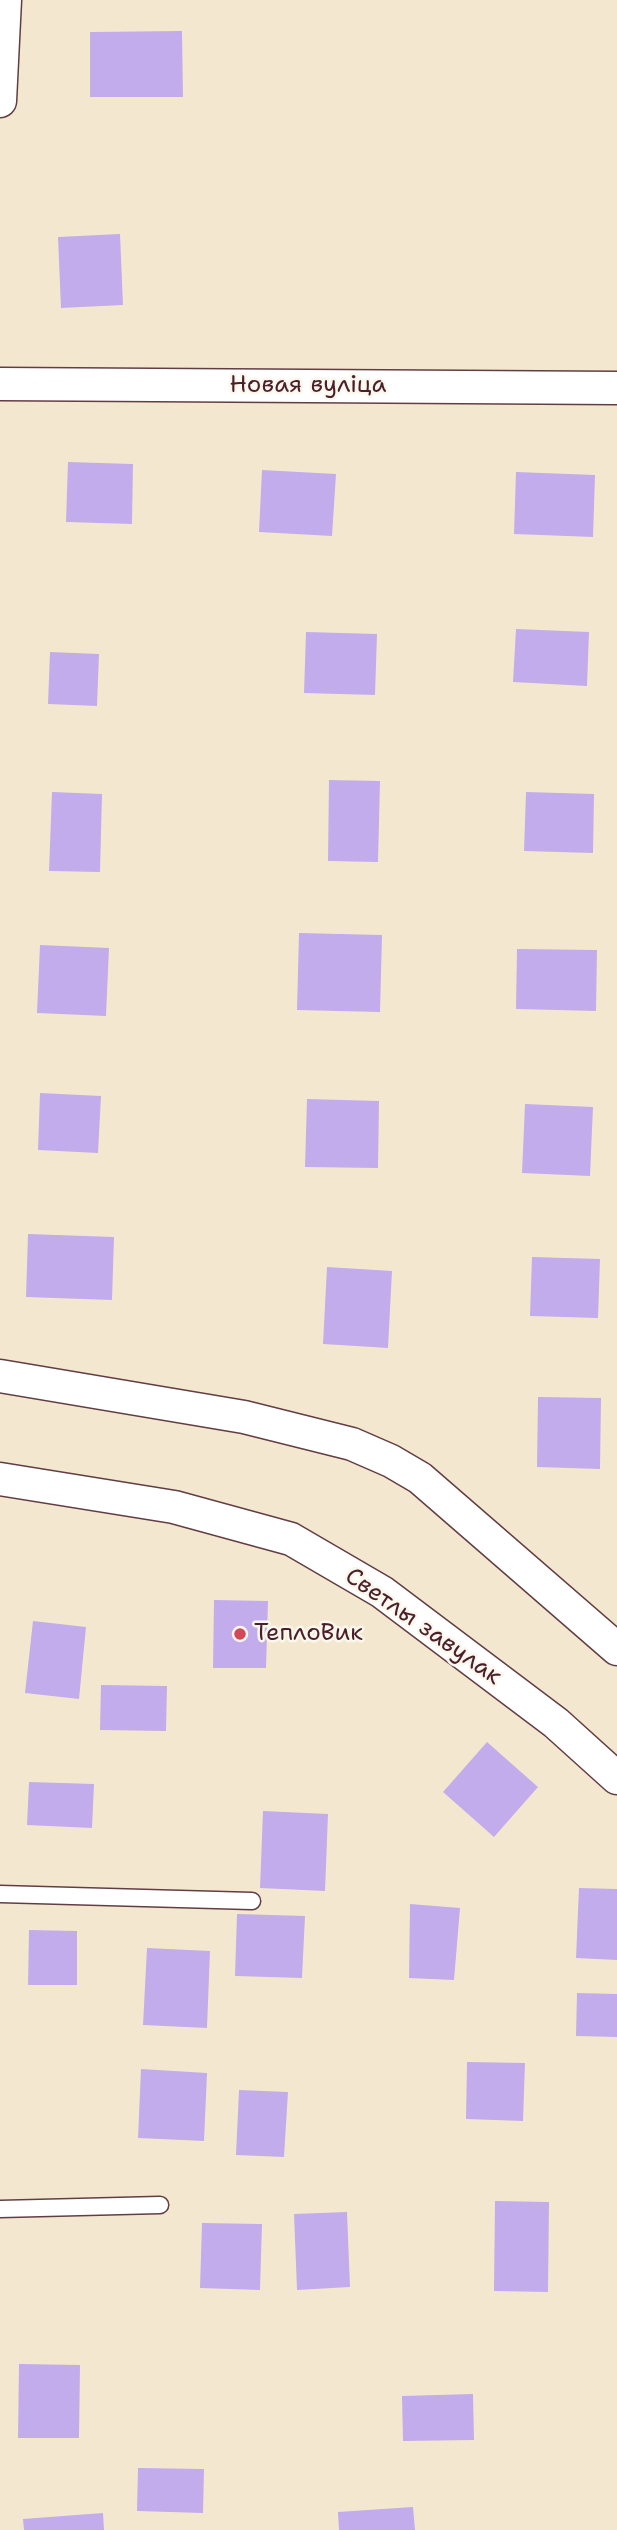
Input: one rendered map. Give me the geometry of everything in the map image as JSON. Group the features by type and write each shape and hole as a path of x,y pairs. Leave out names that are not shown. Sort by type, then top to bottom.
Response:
{"street":[{"path":"0,101 5,0"},
{"name":"Новая вуліца","path":"0,384 617,388"},
{"path":"0,1376 244,1417 352,1444 391,1461 420,1478 617,1648"},
{"name":"Светлы завулак","path":"0,1479 174,1507 291,1539 382,1592 556,1723 617,1778"}],"lane":[{"path":"0,1894 252,1901"},
{"path":"0,2209 160,2205"}],"building":[{"path":"182,31 183,97 90,97 90,32"},
{"path":"120,234 123,305 61,308 58,237"},
{"path":"68,462 133,464 132,524 66,522"},
{"path":"262,470 336,474 332,536 259,532"},
{"path":"516,472 595,475 593,537 514,534"},
{"path":"516,629 589,632 587,686 513,682"},
{"path":"306,632 377,634 375,695 304,693"},
{"path":"50,652 99,654 97,706 48,704"},
{"path":"329,780 380,781 378,862 328,861"},
{"path":"52,792 102,794 100,872 49,871"},
{"path":"526,792 594,794 593,853 524,851"},
{"path":"299,933 382,935 380,1012 297,1010"},
{"path":"40,945 109,948 106,1016 37,1013"},
{"path":"517,949 597,950 596,1011 516,1009"},
{"path":"40,1093 101,1096 98,1153 38,1150"},
{"path":"307,1099 379,1101 378,1168 305,1167"},
{"path":"525,1104 593,1107 590,1176 522,1173"},
{"path":"28,1234 114,1237 112,1300 26,1297"},
{"path":"532,1257 600,1259 598,1318 530,1316"},
{"path":"327,1267 392,1271 388,1348 323,1344"},
{"path":"538,1397 601,1398 600,1469 537,1467"},
{"name":"ТеплоВик","path":"214,1600 268,1601 266,1668 213,1668"},
{"path":"33,1621 86,1627 79,1699 25,1693"},
{"path":"101,1685 167,1686 166,1731 100,1730"},
{"path":"487,1742 538,1787 494,1837 443,1792"},
{"path":"29,1782 94,1784 92,1828 27,1825"},
{"path":"263,1811 328,1814 325,1891 260,1888"},
{"path":"579,1888 617,1889 617,1960 576,1958"},
{"path":"410,1904 460,1908 454,1980 409,1978"},
{"path":"237,1914 305,1916 302,1978 235,1976"},
{"path":"29,1930 77,1931 77,1985 28,1985"},
{"path":"147,1948 210,1951 207,2028 143,2025"},
{"path":"577,1993 617,1994 617,2037 576,2036"},
{"path":"467,2062 525,2063 523,2121 466,2119"},
{"path":"141,2069 207,2073 204,2141 138,2138"},
{"path":"239,2090 288,2092 284,2157 236,2155"},
{"path":"495,2201 549,2202 548,2292 494,2291"},
{"path":"347,2212 350,2287 297,2290 294,2214"},
{"path":"202,2223 262,2224 260,2290 200,2288"},
{"path":"19,2364 80,2365 79,2438 18,2438"},
{"path":"473,2394 474,2440 403,2441 402,2396"},
{"path":"138,2468 204,2469 203,2513 137,2511"},
{"path":"413,2507 415,2530 339,2530 338,2512"},
{"path":"103,2513 104,2530 24,2530 23,2519"}],"place":[{"name":"ТеплоВик","path":"240,1634"}]}
